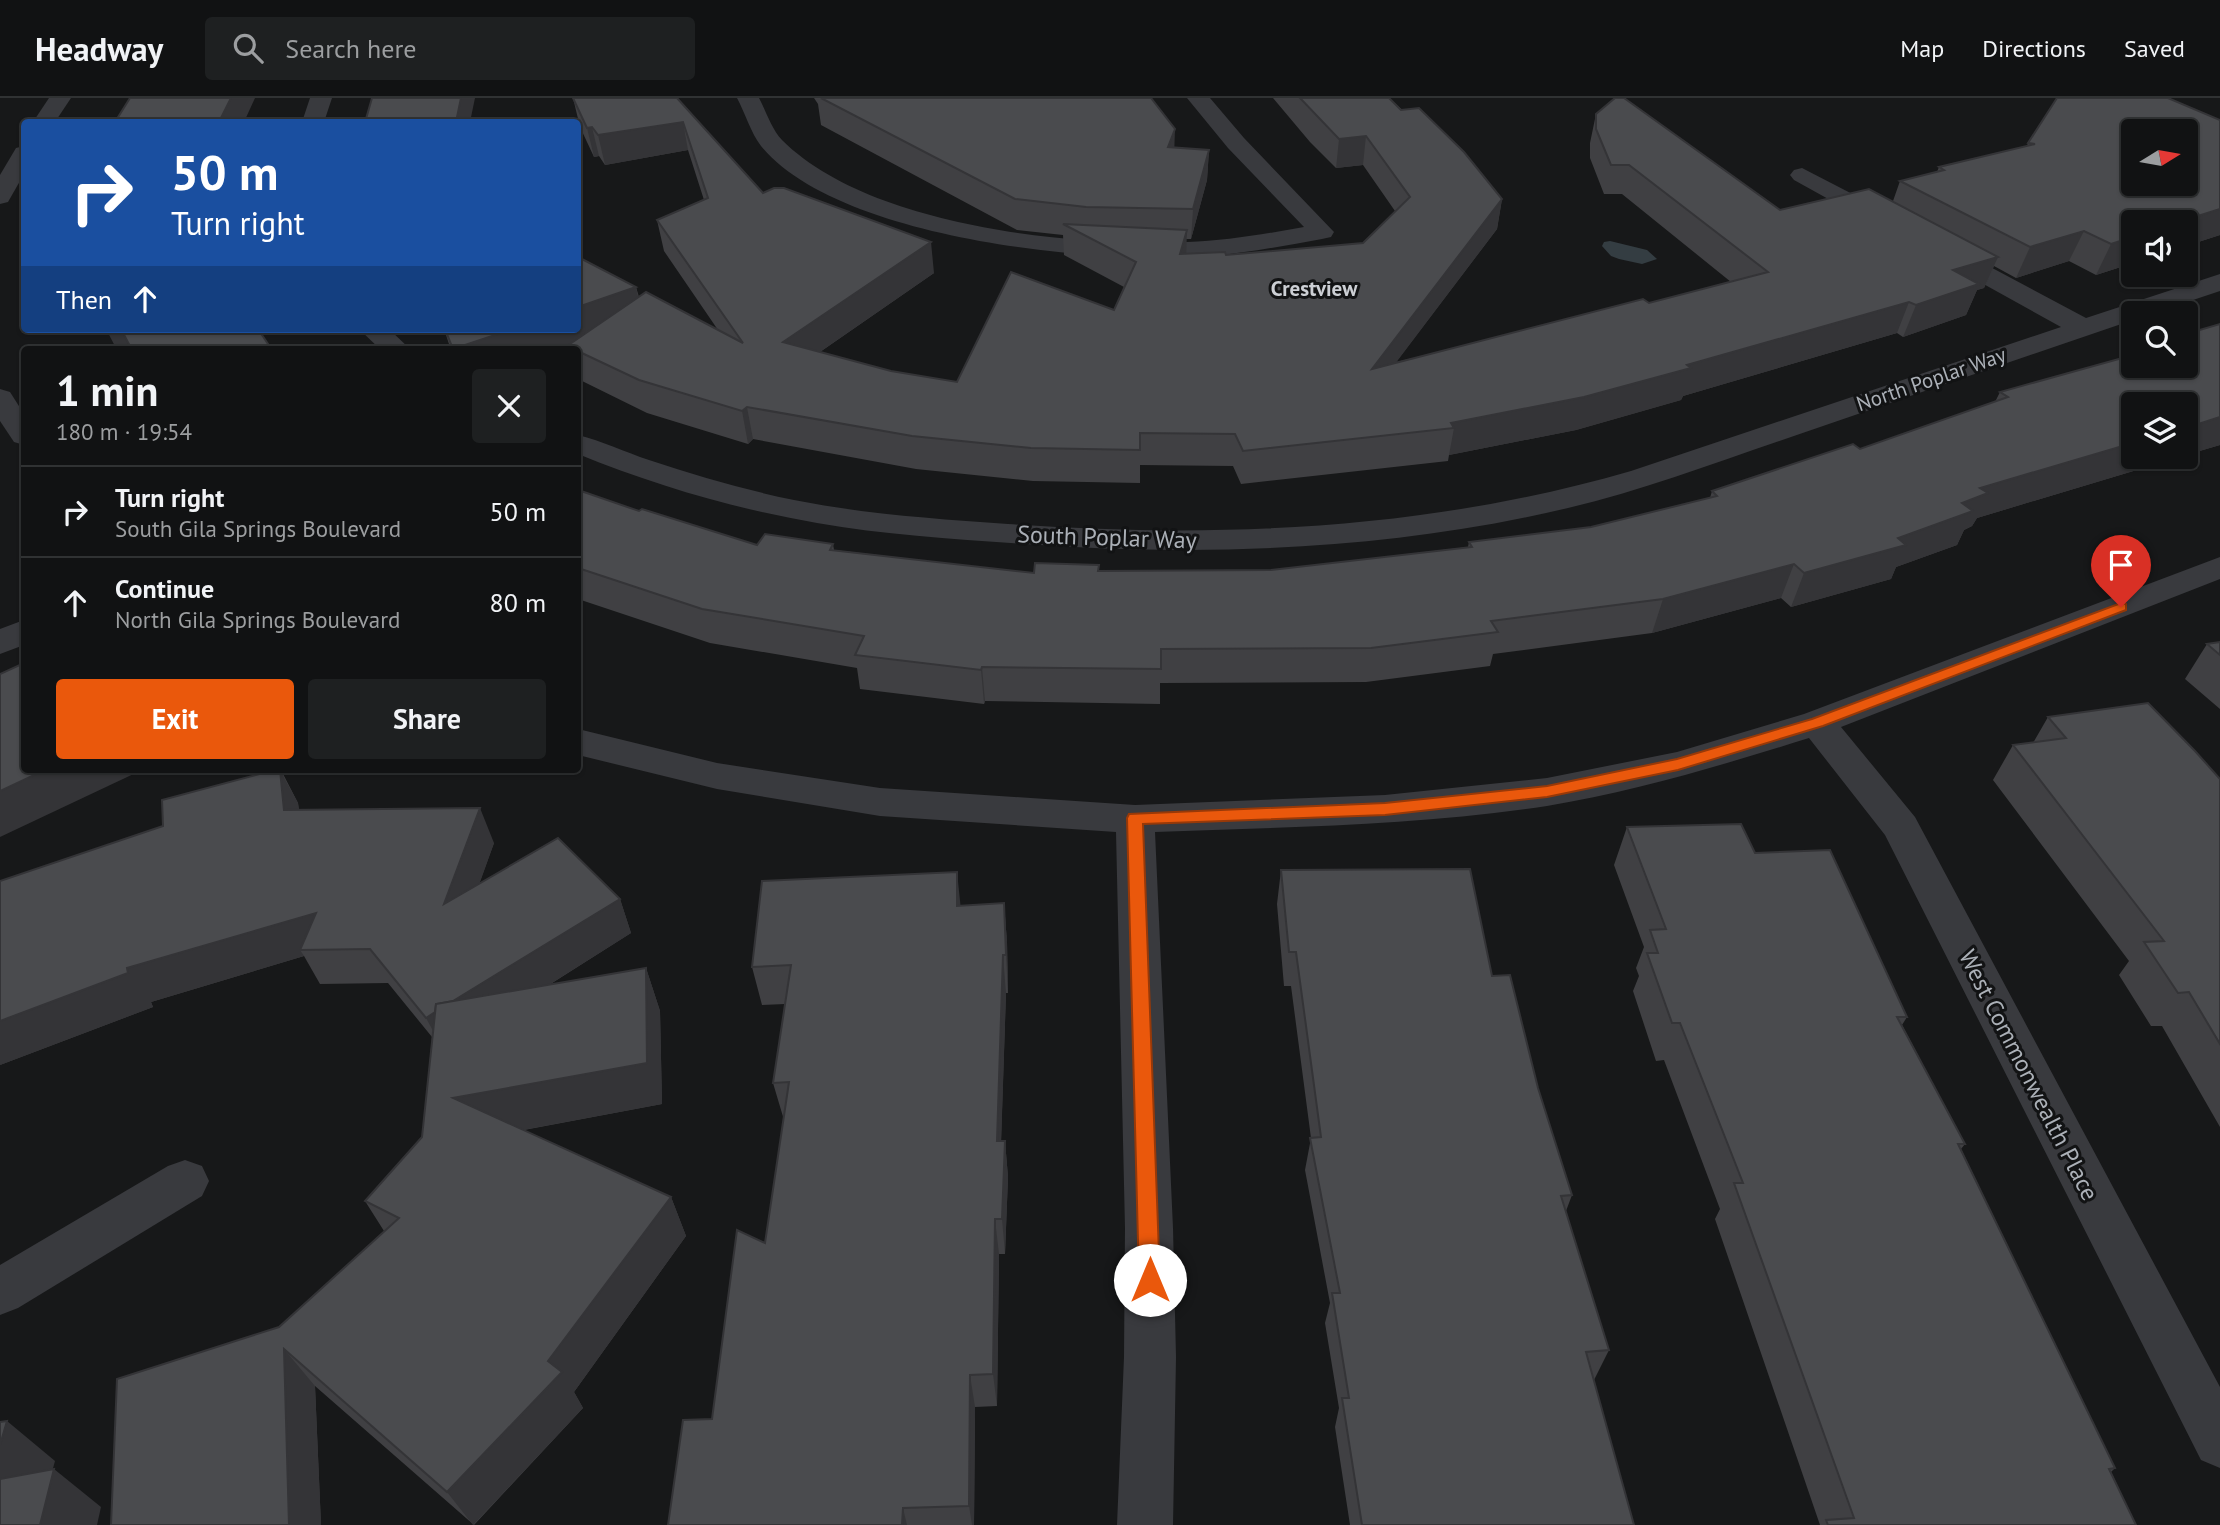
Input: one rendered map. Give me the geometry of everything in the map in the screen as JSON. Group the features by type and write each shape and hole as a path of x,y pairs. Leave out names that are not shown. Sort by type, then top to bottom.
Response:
{"street":[{"path":"46,119 60,98"},
{"path":"314,119 321,98"},
{"path":"748,98 760,132 783,156 821,183 868,204 931,223 1053,244 1134,250 1238,245 1322,232 1236,143 1198,98"},
{"path":"0,197 21,158"},
{"path":"1802,175 2082,327"},
{"name":"North Poplar Way","path":"1642,477 2220,282"},
{"path":"378,333 392,346"},
{"path":"0,398 21,431"},
{"name":"South Poplar Way","path":"581,445 695,484 796,510 917,526 1072,539 1268,538 1406,527 1559,501 1642,477"},
{"path":"581,743 717,776 880,802 1135,818 1385,809 1547,792 1678,765 1817,723 2220,567"},
{"path":"0,643 21,632"},
{"name":"West Commonwealth Place","path":"1817,723 1900,827 2220,1441"},
{"path":"1135,818 1149,1228 1150,1357 1146,1525"},
{"path":"0,1292 184,1181"}],"shaded area":[{"path":"1604,242 1647,250 1657,259 1642,264 1611,256 1602,246"}],"building":[{"path":"130,98 231,98 220,119 117,119"},
{"path":"372,98 461,98 457,119 366,119"},
{"path":"573,98 677,98 763,193 774,188 784,188 931,242 783,342 891,371 957,382 1011,272 1114,310 1136,262 1063,224 1187,230 1180,254 1225,252 1226,255 1363,243 1410,197 1366,136 1339,139 1300,98 1389,98 1401,110 1419,108 1464,152 1502,199 1372,369 1643,299 1649,303 1768,272 1629,165 1611,165 1596,129 1596,114 1615,98 1624,98 1780,210 1869,189 1998,257 1953,270 1979,284 1916,305 1909,302 1687,365 1691,368 1584,397 1451,423 1454,428 1243,451 1235,434 1140,433 1140,450 1031,448 912,436 747,407 742,411 639,380 581,353 581,346 567,346 646,292 743,343 657,220 708,198 683,122 598,135 592,127 587,128"},
{"path":"821,98 1151,98 1175,129 1168,147 1209,150 1193,209 1086,207 1015,199"},
{"path":"2057,98 2168,98 2220,120 2220,209 2198,216 2198,210 2121,210 2121,241 2111,244 2084,231 2030,247 1900,181 1944,170 1939,167 2035,144 2028,143"},
{"path":"581,259 636,287 581,306"},
{"path":"2220,324 2220,417 2198,424 2198,392 2121,392 2121,447 1980,488 1988,493 1962,503 1973,511 1898,538 1906,545 1804,573 1794,564 1663,599 1491,621 1498,632 1371,648 1161,649 1161,669 982,667 981,670 855,655 864,636 702,609 581,569 581,491 757,545 765,534 833,544 830,550 1034,573 1035,563 1099,565 1098,571 1271,570 1472,547 1469,542 1591,527 1717,496 1712,491 1853,444 1860,449 2008,397 2000,392 2121,358 2121,378 2198,378 2198,330"},
{"path":"123,333 261,333 269,346 130,346"},
{"path":"447,333 501,333 462,346 452,346"},
{"path":"2220,642 2220,655 2207,644"},
{"path":"21,664 21,773 39,773 0,791 0,674"},
{"path":"2148,703 2220,779 2220,1044 2189,992 2178,993 2144,942 2164,941 2013,745 2066,738 2048,717"},
{"path":"264,773 280,773 284,810 480,808 444,904 558,838 620,899 453,1001 436,1004 435,1012 426,1018 370,949 300,950 316,913 127,968 128,973 0,1021 0,881 163,826 162,800"},
{"path":"1741,824 1755,853 1830,850 1907,1017 1897,1017 1965,1144 1958,1144 2115,1468 2109,1469 2136,1525 1828,1525 1826,1520 1854,1518 1734,1183 1743,1183 1680,1023 1672,1023 1647,953 1658,953 1650,930 1666,929 1627,827"},
{"path":"1470,869 1492,976 1510,975 1538,1088 1572,1195 1561,1196 1609,1350 1586,1352 1634,1525 1362,1525 1342,1398 1349,1398 1332,1293 1340,1293 1310,1138 1321,1137 1296,952 1289,952 1281,870"},
{"path":"957,872 957,906 1004,903 1006,955 1003,955 997,1141 1005,1141 1002,1219 995,1219 993,1374 970,1375 969,1506 903,1508 902,1525 668,1525 683,1420 712,1419 737,1230 765,1243 789,1082 773,1083 791,965 752,967 762,881"},
{"path":"646,968 647,1063 453,1098 671,1197 548,1361 562,1372 447,1492 284,1349 289,1525 111,1525 117,1379 279,1327 399,1218 365,1201 422,1137 436,1004"},
{"path":"7,1421 0,1445 0,1422"},
{"path":"54,1469 40,1525 0,1525 0,1479"}],"district":[{"name":"Crestview","path":"1314,288"}],"route":[{"path":"1150,1280 1135,818 1385,809 1547,792 1678,765 1817,723 2121,607"}]}
